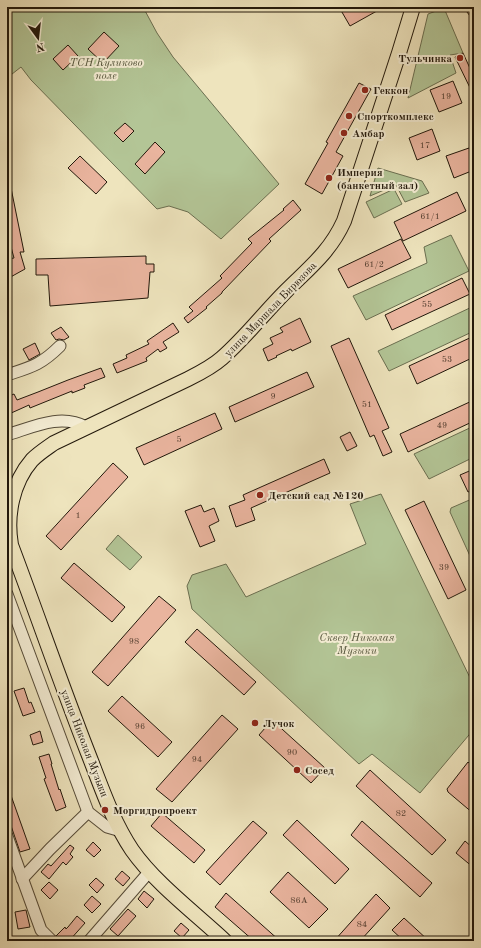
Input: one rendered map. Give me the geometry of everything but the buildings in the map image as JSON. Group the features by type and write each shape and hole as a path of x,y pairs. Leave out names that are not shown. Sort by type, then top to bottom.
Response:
{"main road":[{"name":"улица Маршала Бирюзова","path":"11,510 17,484 32,461 54,443 175,386 209,368 222,358 285,291 326,252 338,235 344,221 413,7"},
{"name":"улица Николая Музыки","path":"11,510 9,526 11,545 75,721 121,831 132,850 164,886 225,941"}],"street":[{"path":"7,375 37,364 48,358 60,346"},
{"path":"7,435 61,420 77,422 86,427"},
{"path":"7,594 88,812 107,827 121,831"},
{"path":"22,879 88,812"},
{"path":"7,836 41,930 52,941"},
{"path":"89,941 150,870"}],"green space":[{"name":"ТСН Куликово поле","path":"7,7 143,7 157,33 173,57 279,184 221,239 188,212 169,206 157,209 31,80 21,67 7,78"},
{"path":"444,8 463,53 450,55 456,73 408,98 428,14"},
{"path":"378,168 422,181 429,193 405,202 396,185 370,196"},
{"path":"394,189 402,204 374,218 366,202"},
{"path":"451,235 469,271 366,320 353,296 427,263 424,247"},
{"path":"474,306 474,331 389,371 378,351"},
{"path":"474,426 474,457 429,479 414,454"},
{"name":"Сквер Николая Музыки","path":"381,494 474,686 474,729 420,793 372,754 359,764 192,609 187,586 192,575 226,564 246,597 366,544 350,504"},
{"path":"474,498 474,558 470,556 450,512 451,508"},
{"path":"118,535 142,557 130,570 106,549"}],"place":[{"name":"Тульчинка","path":"460,58"},
{"name":"Геккон","path":"365,90"},
{"name":"Спорткомплекс","path":"349,116"},
{"name":"Амбар","path":"344,133"},
{"name":"Империя (банкетный зал)","path":"329,178"},
{"name":"Детский сад №120","path":"260,495"},
{"name":"Лучок","path":"255,723"},
{"name":"Сосед","path":"297,770"},
{"name":"Моргидропроект","path":"105,810"}]}
